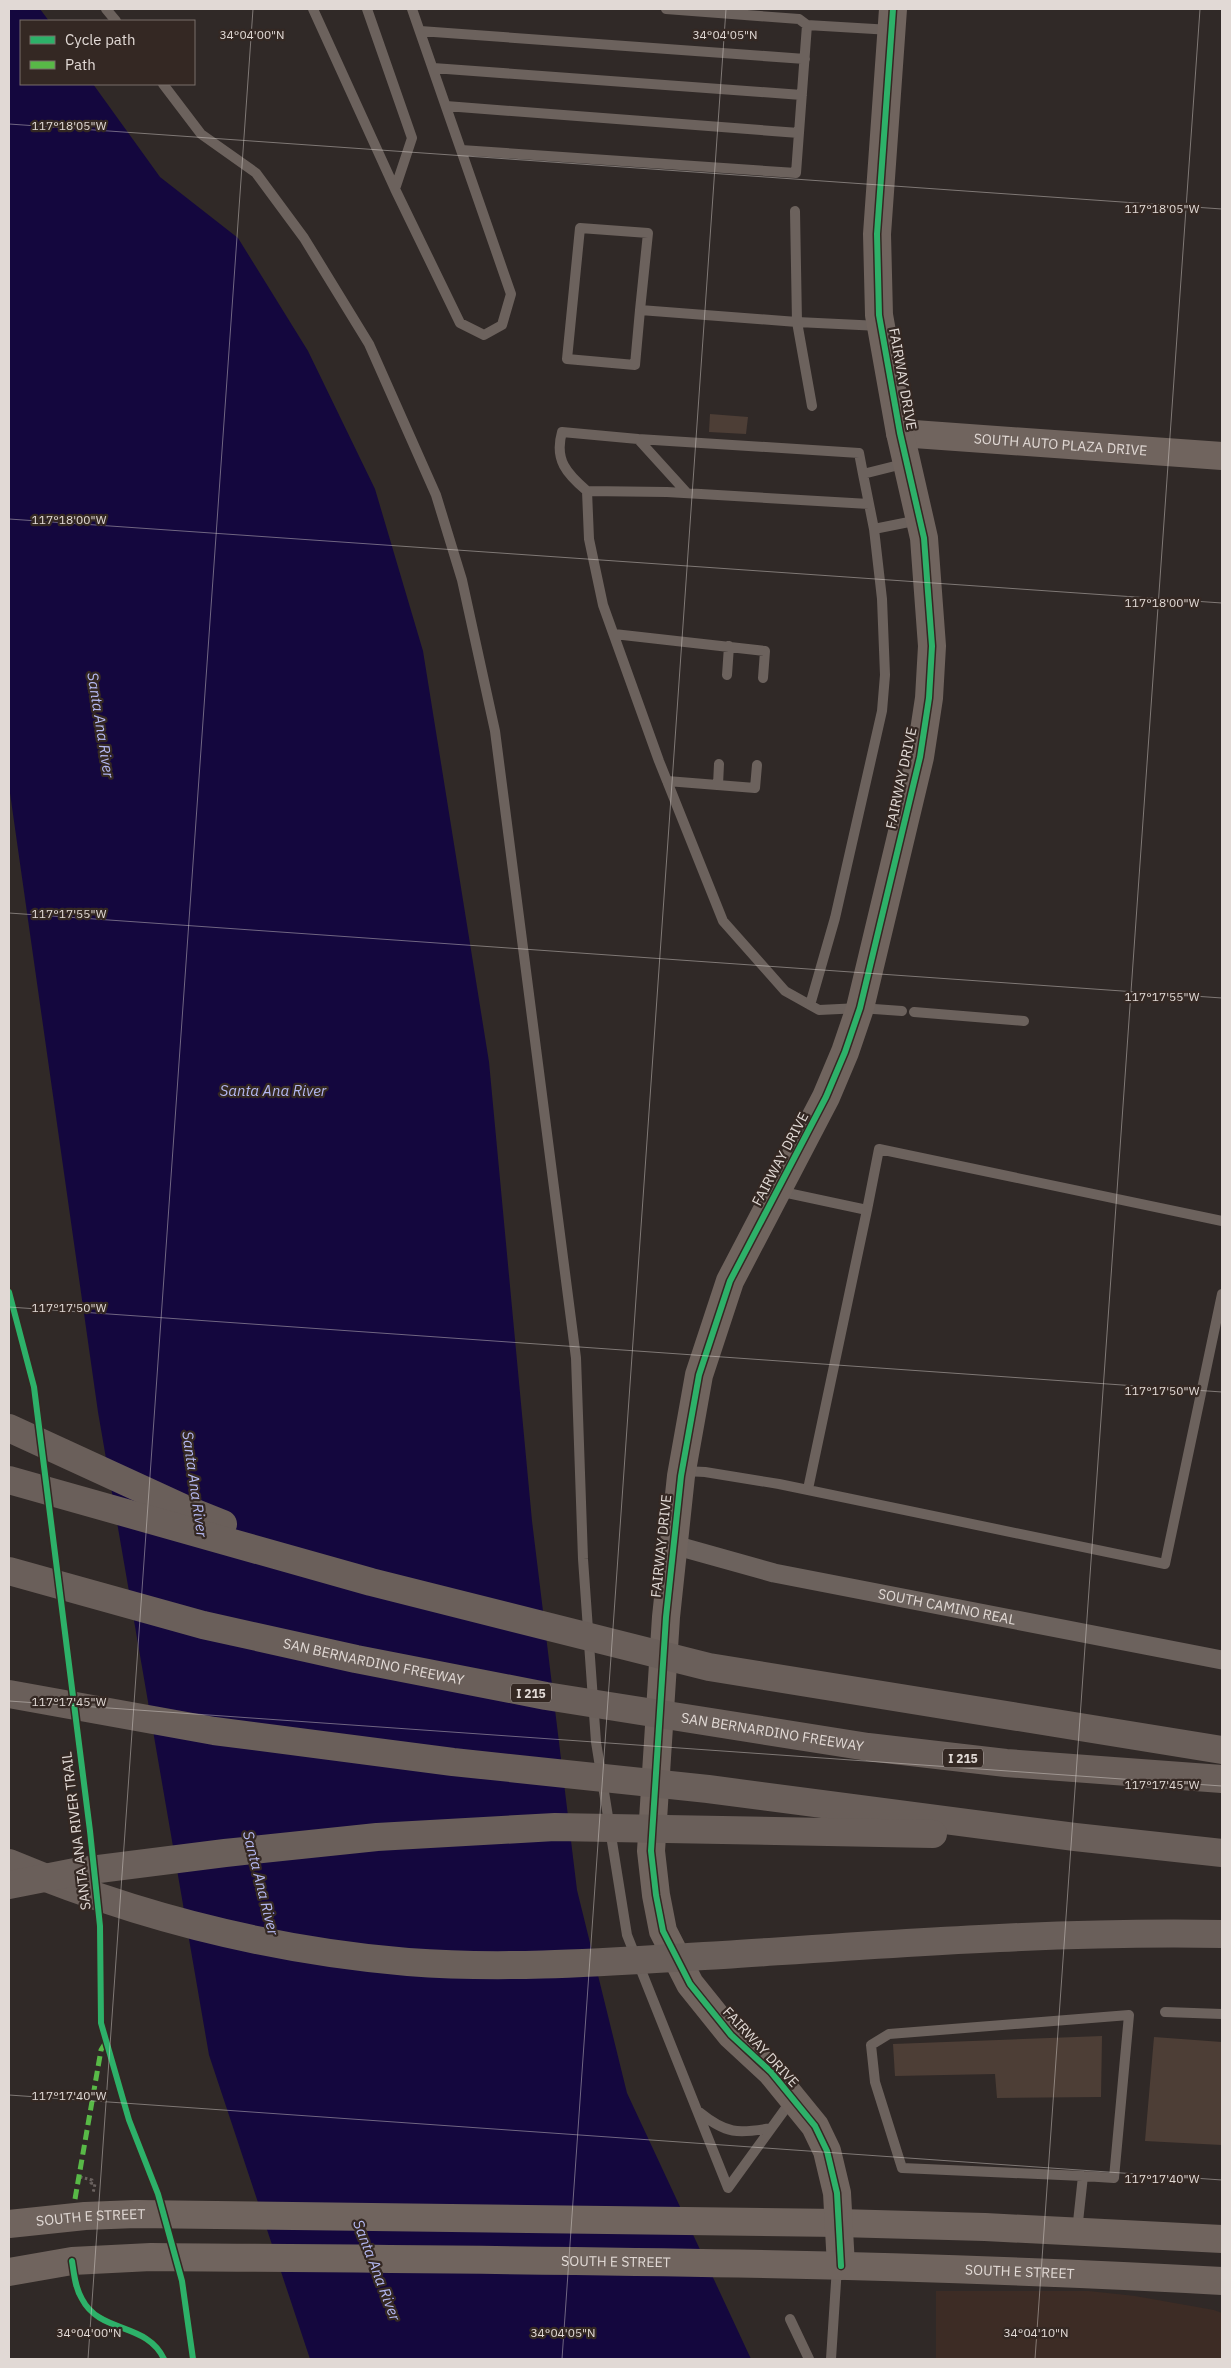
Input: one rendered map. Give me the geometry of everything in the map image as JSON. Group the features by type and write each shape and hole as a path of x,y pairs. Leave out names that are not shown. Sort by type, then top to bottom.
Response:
{"highway":[{"path":"9,1428 183,1508 371,1582"},
{"path":"9,1480 371,1582 708,1667 1222,1750"},
{"name":"SAN BERNARDINO FREEWAY","path":"21,1574 203,1625 546,1696 706,1723 868,1747 1006,1763 1222,1779"},
{"path":"9,1694 214,1731 453,1762 708,1789 1075,1837 1222,1852"},
{"path":"9,1886 75,1872 225,1852 376,1837 555,1827 1075,1837"},
{"path":"9,1863 70,1888 134,1910 200,1928 315,1951 410,1962 588,1963 954,1940 1144,1933 1222,1934"}],"street":[{"name":"FAIRWAY DRIVE","path":"839,2266 838,2193 827,2150 815,2126 771,2072 730,2035 690,1984 664,1931 651,1851 666,1617 682,1471 699,1375 730,1281 826,1097 845,1052 860,1008 920,757 929,698 932,638 924,538 900,433 881,326 877,234 893,19"},
{"name":"SOUTH AUTO PLAZA DRIVE","path":"900,433 1222,456"},
{"name":"SOUTH CAMINO REAL","path":"674,1545 774,1573 1222,1660"},
{"name":"SOUTH E STREET","path":"9,2224 85,2216 136,2214 839,2224 1222,2238"},
{"name":"SOUTH E STREET","path":"9,2272 72,2261 151,2257 752,2264 1074,2272 1222,2280"}],"lane":[{"path":"106,9 115,20"},
{"path":"314,9 395,189 460,323 484,335 502,325 511,294 412,9"},
{"path":"367,9 412,138 395,189"},
{"path":"666,9 799,18 807,24 893,19"},
{"path":"461,150 796,173 807,24"},
{"path":"420,32 805,59"},
{"path":"433,68 802,95"},
{"path":"164,85 201,134 256,174 304,238 369,344 436,495 462,580 495,731 576,1358 583,1560 596,1742 627,1934 728,2188 792,2099"},
{"path":"446,106 799,133"},
{"path":"795,211 797,322 812,406"},
{"path":"580,228 648,233 640,310 635,365 568,359 580,228"},
{"path":"640,310 797,322 881,326"},
{"path":"810,1005 835,918 882,711 885,675 882,599 874,529 859,453 638,439 562,432 558,445 566,473 586,491 687,493 869,504"},
{"path":"638,439 687,493"},
{"path":"863,474 907,463"},
{"path":"586,491 589,539 604,605 667,781 722,921 785,991 819,1010 860,1008 902,1012"},
{"path":"874,529 919,520"},
{"path":"614,634 765,651 763,678"},
{"path":"727,675 729,646"},
{"path":"718,785 719,764"},
{"path":"667,781 755,788 757,765"},
{"path":"914,1012 1024,1021"},
{"path":"808,1490 879,1149 1222,1221"},
{"path":"777,1191 867,1210"},
{"path":"682,1471 705,1472 808,1490 1165,1564 1222,1294"},
{"path":"1166,2012 1222,2014"},
{"path":"1129,2015 1114,2178 1083,2176 902,2168 875,2082 871,2045 890,2034 1129,2015"},
{"path":"698,2112 713,2124 730,2132 749,2132 771,2128"},
{"path":"1076,2232 1083,2176"},
{"path":"831,2359 839,2266"},
{"path":"790,2319 809,2359"}],"path":[{"path":"80,2177 92,2180 91,2182 95,2184 92,2198"}],"shaded area":[{"path":"936,2291 1089,2291 1135,2296 1214,2310 1222,2313 1222,2359 936,2359"}],"water":[{"name":"Santa Ana River","path":"9,9 40,9 48,20 20,20 20,85 94,85 160,177 238,238 308,351 375,489 423,651 489,1062 532,1521 577,1890 627,2093 751,2359 310,2359 209,2055 98,1412 9,786"}],"building":[{"path":"710,414 748,417 746,434 709,432"},
{"path":"1102,2036 1101,2097 997,2098 995,2074 895,2076 893,2044"},
{"path":"1154,2037 1222,2042 1222,2145 1145,2141"}],"marked path":[{"path":"75,2199 101,2050 106,2042"}],"cycle path":[{"path":"841,2266 837,2193 827,2151 815,2126 771,2072 731,2035 690,1984 663,1931 656,1895 651,1851 666,1617 681,1476 699,1375 730,1281 826,1097 845,1052 860,1008 920,757 929,698 932,646 924,538 900,433 879,315 877,234 893,9"},
{"name":"SANTA ANA RIVER TRAIL","path":"9,1292 34,1387 90,1831 100,1926 101,2023 129,2120 158,2194 182,2281 193,2359"},
{"path":"72,2261 78,2290 90,2310 111,2324 147,2339 156,2347 164,2359"}]}
